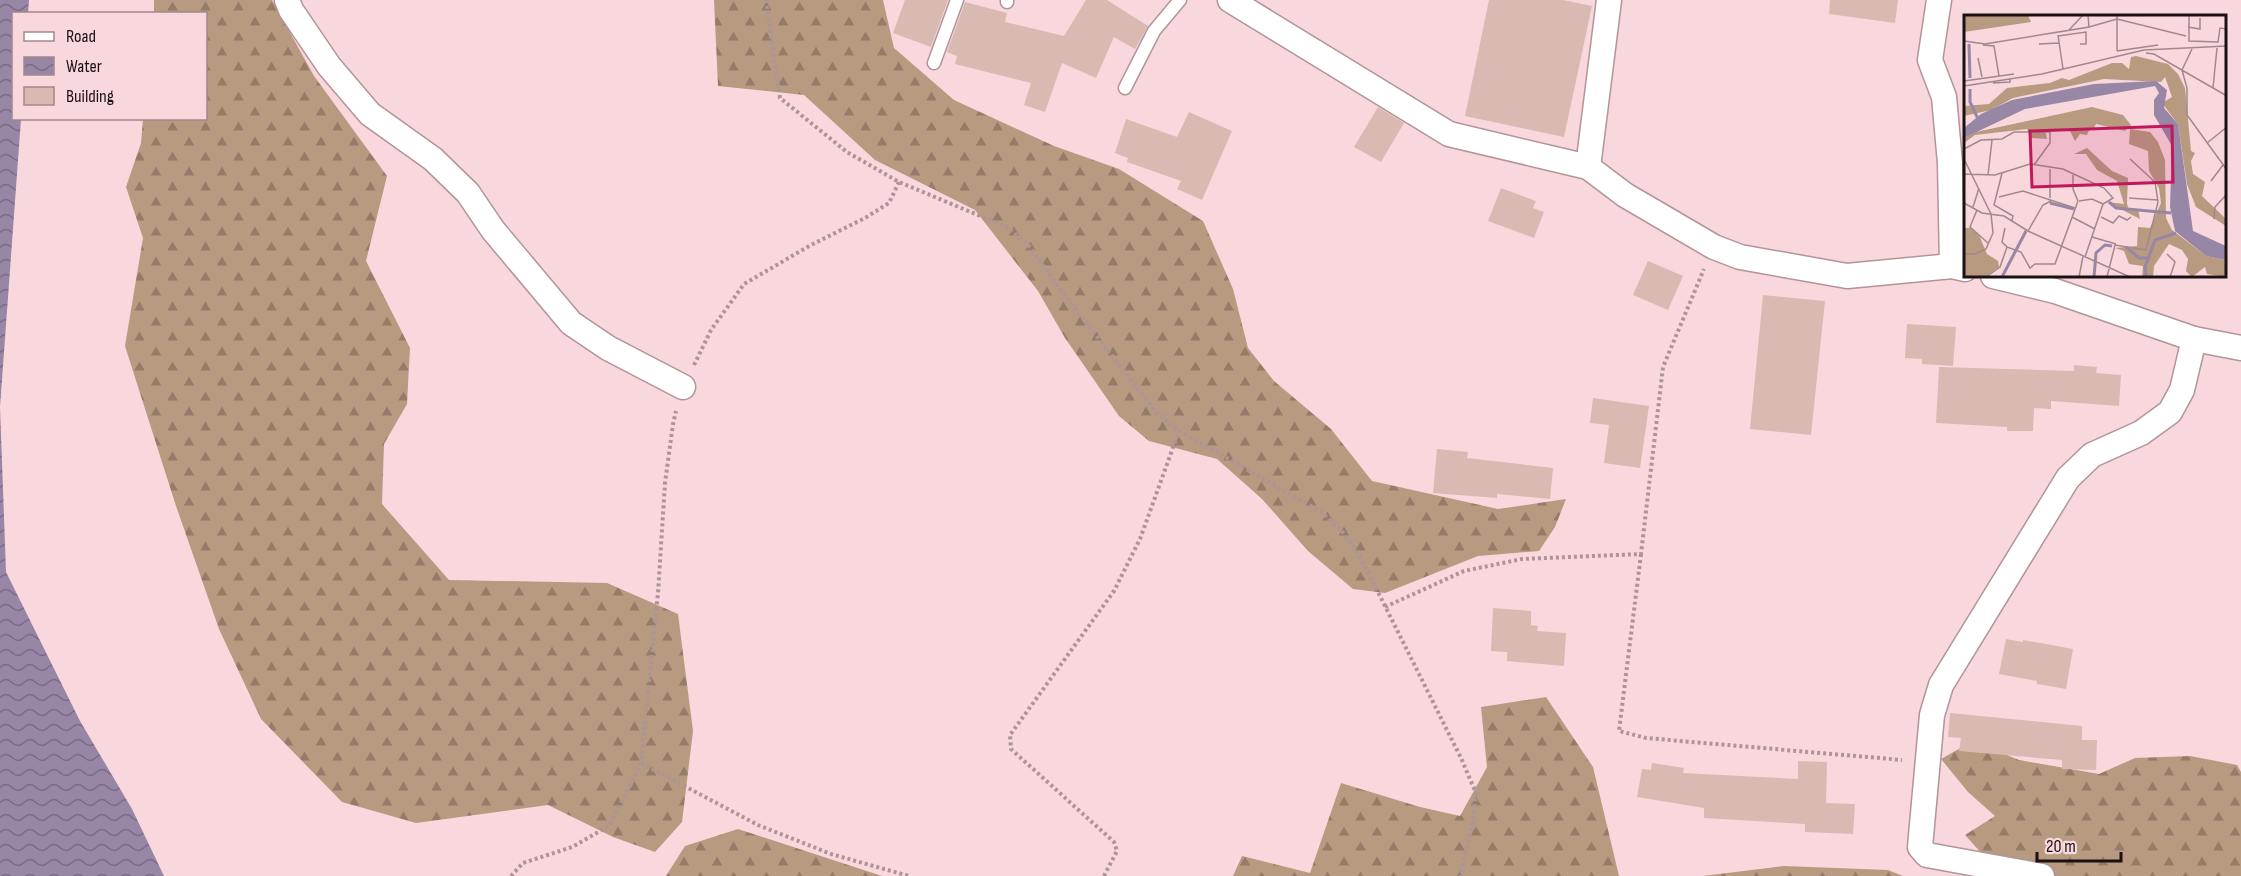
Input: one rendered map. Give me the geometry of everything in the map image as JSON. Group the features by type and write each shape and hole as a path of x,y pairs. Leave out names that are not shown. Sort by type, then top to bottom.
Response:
{"street":[{"path":"288,0 291,10 329,66 370,114 433,159 468,193 493,230 571,323 608,348 683,387"},
{"path":"1230,0 1449,134 1588,167 1625,195 1714,247 1740,257 1847,276 1958,267 1944,97 1930,60 1939,0"},
{"path":"1588,167 1609,0"},
{"path":"2001,278 2055,291 2194,339 2241,348"},
{"path":"2042,876 1927,855 1920,847 1932,715 1941,685 2068,478 2092,455 2141,433 2170,412 2182,390 2194,339"}],"lane":[{"path":"934,63 957,0"},
{"path":"1125,88 1154,31 1180,0"}],"path":[{"path":"766,0 780,98 847,152 899,182 1009,228 1031,248 1059,288 1156,412 1179,431 1320,511 1342,531 1362,558 1476,793 1473,822 1460,876"},
{"path":"511,876 523,863 572,846 609,826 641,763 658,592 665,483 673,424 683,387 711,330 744,284 889,203 899,182"},
{"path":"1714,247 1663,367 1619,732 1646,738 1927,762"},
{"path":"1104,876 1117,851 1114,842 1011,749 1010,735 1114,591 1140,539 1179,431"},
{"path":"1385,607 1464,571 1522,559 1641,554"},
{"path":"641,763 758,825 831,854 909,876"}],"green space":[{"path":"154,0 272,0 314,76 387,176 366,261 410,348 407,404 384,444 382,504 449,580 607,583 678,614 693,731 682,822 655,852 613,837 548,805 416,823 342,802 261,719 219,629 176,506 125,346 143,238 126,187 141,143 143,120 207,120 207,12 154,12"},
{"path":"714,0 883,0 894,48 954,100 1054,146 1119,169 1203,221 1233,289 1248,348 1274,381 1331,429 1372,481 1498,509 1566,499 1555,527 1539,551 1478,556 1385,593 1353,589 1308,551 1262,499 1217,459 1149,441 1119,416 1065,338 1038,291 975,210 875,160 804,95 718,86"},
{"path":"1546,697 1593,767 1619,876 1233,876 1242,856 1310,873 1341,783 1420,807 1460,816 1487,767 1481,707"},
{"path":"1973,741 2019,760 2099,774 2135,758 2190,756 2237,765 2241,772 2241,876 2002,876 1965,835 1995,816 1968,792 1941,759"},
{"path":"738,829 882,876 666,876 685,846"},
{"path":"1784,866 1888,870 1903,876 1703,876"}],"water":[{"path":"0,0 29,0 28,12 12,12 12,120 21,120 0,407"},
{"path":"0,407 6,572 80,721 132,809 164,876 0,876"}],"building":[{"path":"905,0 948,0 931,47 893,33"},
{"path":"1086,0 1107,0 1148,26 1135,49 1114,37 1096,78 1062,63 1045,112 1024,105 1031,83 955,64 957,56 947,52 965,2 1007,13 1005,22 1064,36"},
{"path":"1489,0 1563,0 1592,6 1564,137 1465,116"},
{"path":"1830,0 1898,0 1895,23 1829,14"},
{"path":"1378,107 1404,123 1381,162 1354,147"},
{"path":"1189,112 1232,131 1202,200 1177,189 1181,181 1127,162 1128,158 1115,153 1126,119 1177,137"},
{"path":"1501,188 1536,201 1533,208 1544,212 1534,238 1488,221"},
{"path":"1648,261 1683,276 1668,310 1633,295"},
{"path":"1763,295 1825,301 1811,435 1750,429"},
{"path":"1907,324 1956,327 1953,366 1922,364 1922,359 1905,358"},
{"path":"2074,365 2097,367 2096,373 2121,375 2119,406 2051,401 2051,409 2034,408 2033,431 2007,431 2007,427 1936,423 1939,367 2074,371"},
{"path":"1593,398 1649,406 1640,468 1604,463 1609,425 1590,423"},
{"path":"1437,449 1468,452 1467,458 1553,468 1550,499 1497,494 1497,498 1433,493"},
{"path":"1493,608 1531,611 1531,625 1538,626 1537,631 1566,633 1564,666 1507,661 1507,652 1491,651"},
{"path":"2006,639 2073,649 2066,689 1999,674"},
{"path":"1950,713 2082,726 2082,740 2097,740 2096,770 2062,769 2062,760 1959,751 1961,738 1948,737"},
{"path":"1798,761 1827,762 1826,803 1855,804 1853,834 1805,832 1805,824 1704,818 1704,808 1637,797 1642,769 1651,770 1652,763 1684,768 1683,773 1798,779"}]}
